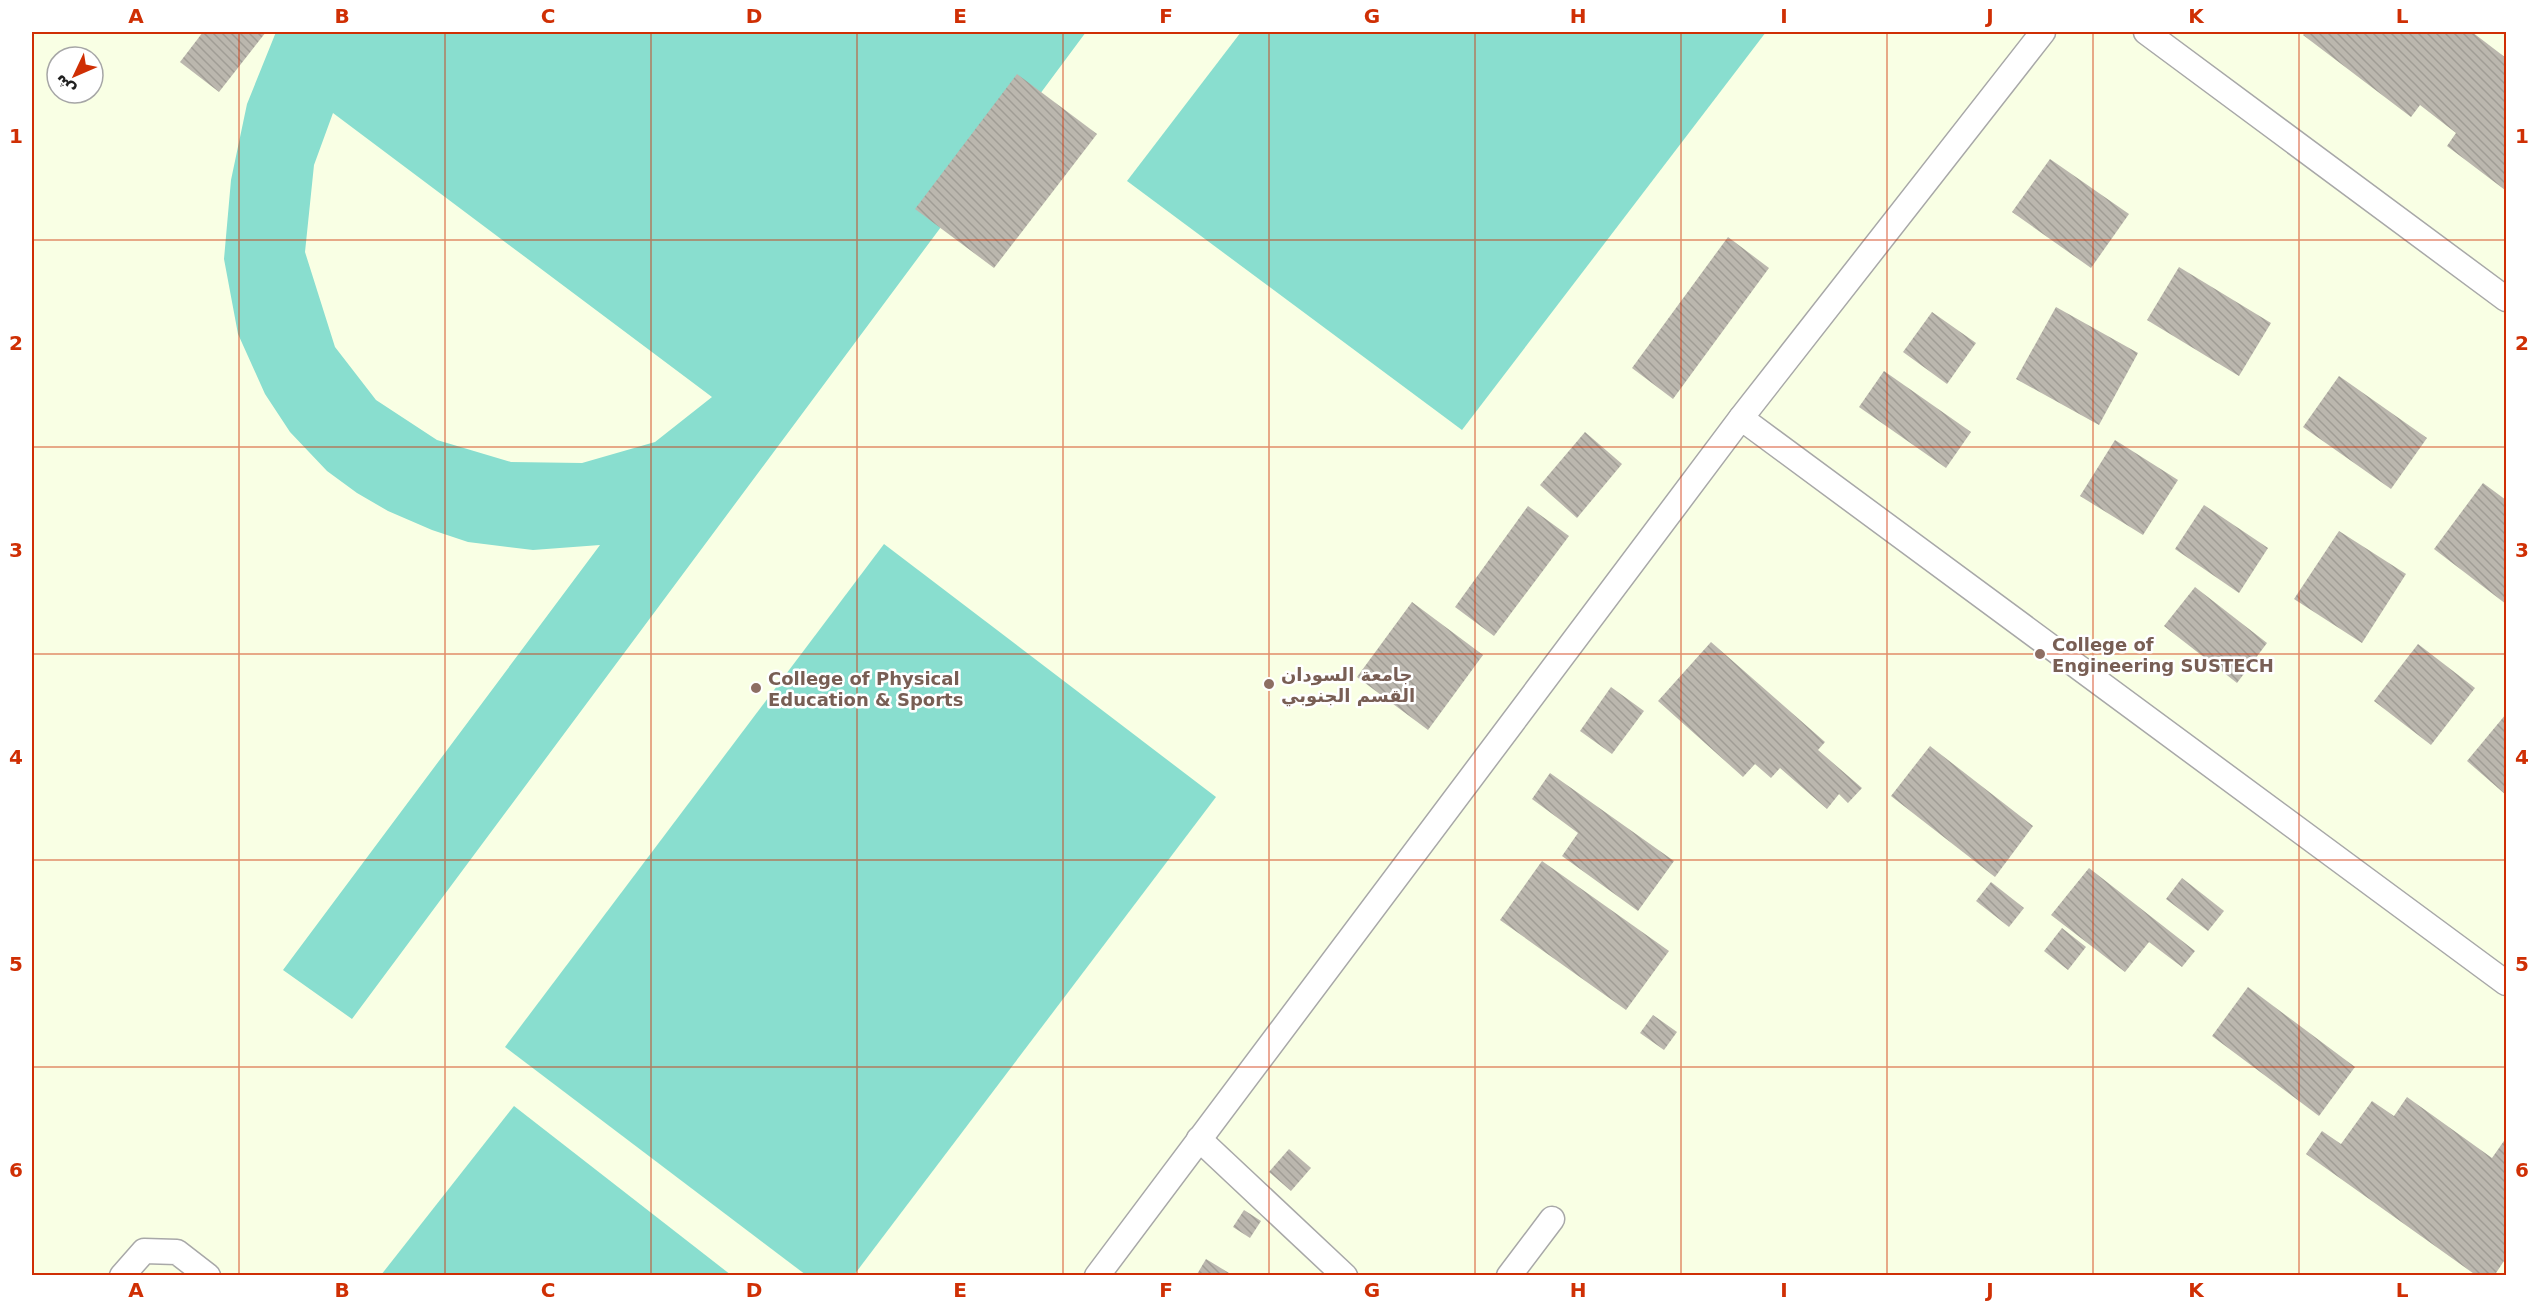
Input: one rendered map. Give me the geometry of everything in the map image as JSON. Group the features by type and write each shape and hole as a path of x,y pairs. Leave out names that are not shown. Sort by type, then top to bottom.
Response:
{"lane":[{"path":"1097,1275 1741,418 2043,32"},
{"path":"2146,32 2506,299"},
{"path":"1741,418 2506,983"},
{"path":"1199,1139 1345,1275"},
{"path":"1509,1275 1552,1219"},
{"path":"122,1275 144,1251 177,1252 208,1275"}],"shaded area":[{"name":"جامعة السودان القسم الجنوبي","path":"32,32 2506,32 2506,1275 32,1275"},
{"path":"276,32 1086,32 352,1019 283,970 600,545 533,550 468,542 432,530 388,511 357,493 327,471 290,432 265,394 238,334 224,259 231,180 247,104","holes":["333,113 712,397 655,442 582,463 511,462 437,440 376,400 335,347 305,252 314,165"]},
{"path":"1241,32 1766,32 1462,430 1127,181"},
{"path":"884,544 1216,797 854,1275 806,1275 505,1047"},
{"path":"514,1106 731,1275 381,1275"}],"building":[{"path":"203,32 266,32 219,92 180,62"},
{"path":"2306,32 2472,32 2506,58 2505,190 2447,146 2456,133 2420,105 2411,117 2303,35"},
{"path":"1017,74 1097,134 994,268 915,209"},
{"path":"2050,159 2129,214 2091,268 2012,212"},
{"path":"1728,237 1769,268 1673,399 1632,368"},
{"path":"2179,267 2271,323 2239,376 2147,320"},
{"path":"2056,307 2138,353 2099,425 2016,379"},
{"path":"1932,312 1976,343 1947,384 1903,352"},
{"path":"1884,371 1971,432 1946,468 1859,407"},
{"path":"2339,376 2427,438 2391,489 2303,427"},
{"path":"1585,432 1622,464 1577,518 1540,485"},
{"path":"2115,440 2178,480 2143,535 2080,496"},
{"path":"2483,483 2506,500 2506,604 2434,549"},
{"path":"2204,505 2268,548 2239,593 2175,549"},
{"path":"1528,506 1569,536 1494,636 1455,607"},
{"path":"2339,531 2406,574 2362,643 2294,599"},
{"path":"2195,587 2267,643 2237,683 2164,626"},
{"path":"1412,602 1483,655 1428,730 1357,677"},
{"path":"1711,642 1825,742 1818,750 1862,788 1848,803 1839,794 1827,809 1780,768 1771,778 1755,764 1743,777 1658,701"},
{"path":"2418,644 2475,688 2431,745 2374,701"},
{"path":"1611,687 1644,711 1612,754 1580,731"},
{"path":"2506,714 2506,795 2467,761"},
{"path":"1930,746 2033,826 1995,877 1891,796"},
{"path":"1550,773 1674,861 1638,911 1562,856 1578,833 1532,799"},
{"path":"1542,861 1669,951 1626,1010 1500,920"},
{"path":"2089,868 2195,951 2182,967 2149,942 2125,972 2051,915"},
{"path":"2182,878 2224,911 2208,931 2166,899"},
{"path":"1991,882 2024,908 2009,927 1976,901"},
{"path":"2062,928 2086,947 2068,970 2044,951"},
{"path":"2248,987 2355,1067 2319,1116 2212,1036"},
{"path":"1653,1015 1677,1032 1664,1050 1640,1033"},
{"path":"2407,1097 2492,1158 2506,1138 2506,1258 2494,1276 2477,1276 2306,1154 2322,1131 2341,1144 2372,1101 2394,1116"},
{"path":"1289,1149 1311,1168 1291,1191 1269,1172"},
{"path":"1244,1210 1261,1221 1250,1238 1233,1227"},
{"path":"1206,1259 1229,1273 1227,1276 1196,1276"}],"place":[{"name":"College of Engineering SUSTECH","path":"2040,654"},
{"name":"جامعة السودان القسم الجنوبي","path":"1269,684"},
{"name":"College of Physical Education & Sports","path":"756,688"}]}
